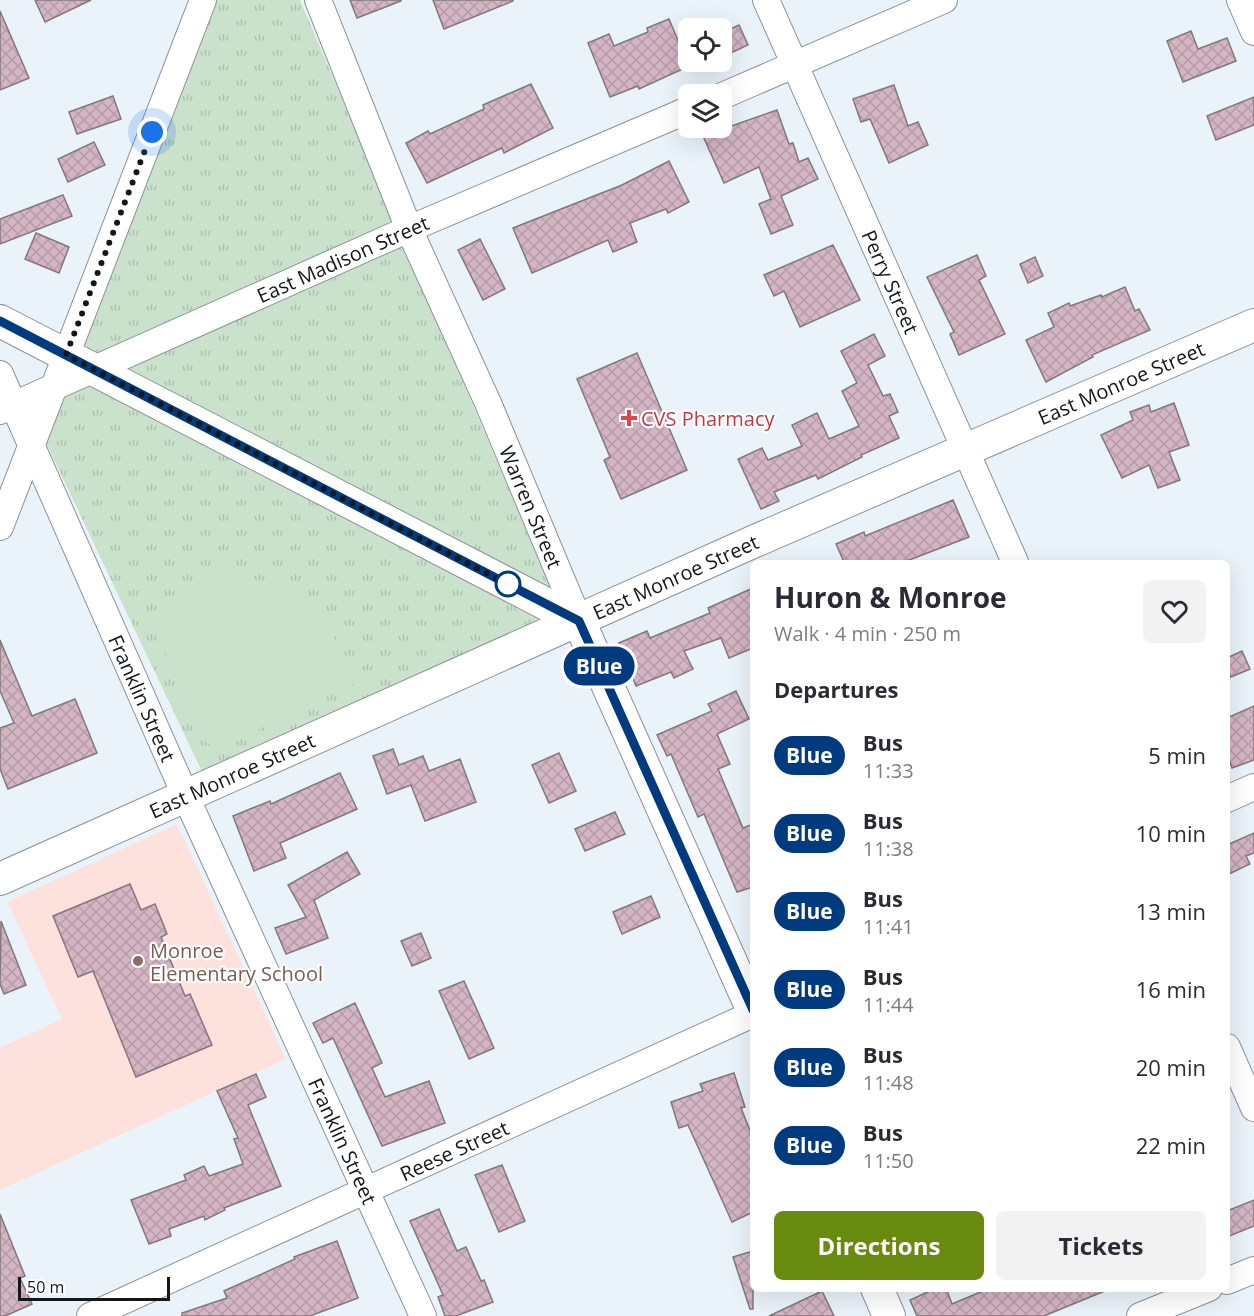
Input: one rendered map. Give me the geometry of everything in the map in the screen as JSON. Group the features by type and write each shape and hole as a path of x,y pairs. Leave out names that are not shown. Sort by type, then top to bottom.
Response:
{"main road":[{"path":"0,321 579,621"},
{"name":"East Monroe Street","path":"0,879 755,541 1254,325"},
{"name":"Warren Street","path":"579,621 750,1005"},
{"path":"879,1292 889,1316"}],"street":[{"path":"0,527 203,0"},
{"name":"Warren Street","path":"318,0 409,229 488,403 579,621"},
{"name":"Perry Street","path":"766,0 1014,560"},
{"path":"732,92 944,0"},
{"path":"1240,0 1254,32"},
{"name":"East Madison Street","path":"7,408 409,229 678,114"},
{"name":"Franklin Street","path":"0,374 7,408 31,444 186,797 368,1190 423,1316"},
{"path":"1230,798 1254,786"},
{"name":"Reese Street","path":"90,1316 750,1013"},
{"path":"1230,1054 1254,1108"},
{"path":"1230,1280 1254,1270"},
{"path":"1140,1316 1199,1292"}],"shaded area":[{"name":"Monroe Elementary School","path":"177,824 286,1059 0,1190 0,1048 62,1019 7,902"}],"green space":[{"path":"216,0 300,0 562,614 206,780 38,426"},
{"path":"228,569 319,606 356,683 218,749 197,738 153,620"}],"building":[{"path":"35,0 91,0 45,22"},
{"path":"350,0 401,0 401,1 357,18"},
{"path":"433,0 513,0 513,1 444,29"},
{"path":"0,11 29,78 0,90"},
{"path":"669,19 678,40 678,71 639,89 638,86 610,97 588,43 609,34 614,46 648,32 647,28"},
{"path":"739,25 748,45 732,52 732,28"},
{"path":"1191,31 1198,49 1227,38 1236,61 1183,82 1167,41"},
{"path":"531,84 553,128 504,153 502,148 427,183 406,143 428,131 430,134 484,109 483,105"},
{"path":"894,85 908,126 918,122 928,145 889,163 870,119 861,122 853,99"},
{"path":"113,96 121,119 77,134 69,112"},
{"path":"1254,97 1254,125 1216,140 1207,116"},
{"path":"777,110 789,144 793,143 799,162 808,158 818,179 781,196 793,225 771,234 759,204 771,199 759,167 724,183 704,138 732,138 732,126"},
{"path":"94,142 105,165 68,182 58,159"},
{"path":"669,161 689,202 668,213 666,209 630,223 637,242 613,252 608,240 532,273 513,228 622,185"},
{"path":"63,195 72,216 0,244 0,219"},
{"path":"36,233 69,247 59,273 25,259"},
{"path":"480,239 505,289 483,300 458,250"},
{"path":"833,245 860,300 800,327 784,291 774,296 764,275"},
{"path":"977,255 986,276 979,280 1005,334 959,355 950,334 954,332 927,277"},
{"path":"1035,257 1043,276 1028,283 1020,264"},
{"path":"1125,287 1135,311 1139,309 1150,330 1092,355 1093,357 1046,382 1026,340 1054,327 1048,313 1069,303 1070,306 1101,295 1102,297"},
{"path":"874,334 885,356 868,365 883,396 890,394 898,412 889,416 899,438 861,455 862,457 818,479 816,475 774,492 779,501 761,509 738,459 762,448 768,460 802,446 792,425 817,413 829,439 859,426 842,391 857,383 841,351"},
{"name":"CVS Pharmacy","path":"637,353 687,470 621,499 604,460 610,457 577,379"},
{"path":"1174,403 1189,445 1169,452 1180,480 1158,488 1149,465 1122,478 1101,435 1133,420 1130,412 1149,405 1151,412"},
{"path":"953,500 969,537 909,560 843,560 836,544 864,532 865,536"},
{"path":"750,589 750,649 729,658 721,638 684,651 693,669 674,678 671,672 636,686 619,643 647,631 650,638 710,613 708,608"},
{"path":"0,640 32,716 75,699 97,753 8,789 0,769 0,728 14,723 0,691"},
{"path":"1242,651 1250,669 1231,677 1230,657"},
{"path":"736,691 749,719 717,734 730,764 718,769 743,828 750,825 750,888 737,892 704,814 698,817 671,754 667,756 657,735 712,711 708,704"},
{"path":"1254,706 1254,760 1232,768 1230,762 1230,717"},
{"path":"393,749 399,765 423,756 429,771 460,759 476,802 425,821 411,785 387,794 373,756"},
{"path":"559,753 576,791 549,803 532,765"},
{"path":"340,773 357,809 280,843 286,858 254,871 233,816 270,801 271,804"},
{"path":"615,812 625,834 585,851 575,829"},
{"path":"1254,833 1254,853 1246,856 1250,864 1230,874 1230,844"},
{"path":"347,852 360,874 314,900 328,938 286,954 275,928 306,917 288,885"},
{"path":"130,884 141,910 155,904 167,934 161,937 185,996 190,994 212,1045 136,1077 93,971 78,977 53,916"},
{"path":"651,896 660,917 622,934 613,912"},
{"path":"1,921 26,985 4,994 0,984"},
{"path":"421,933 431,958 412,966 401,941"},
{"path":"464,981 494,1048 469,1059 439,991"},
{"path":"355,1003 382,1063 372,1068 385,1097 429,1081 445,1123 382,1146 333,1038 323,1043 313,1023"},
{"path":"734,1073 745,1107 741,1108 750,1130 750,1213 732,1222 688,1125 679,1128 671,1102 703,1091 700,1084"},
{"path":"256,1074 266,1097 248,1105 281,1186 224,1208 225,1210 205,1220 204,1216 169,1229 171,1236 149,1244 131,1200 186,1180 184,1175 204,1166 209,1176 243,1164 234,1139 238,1138 217,1091"},
{"path":"502,1165 525,1221 499,1232 475,1175"},
{"path":"1254,1200 1254,1226 1230,1236 1230,1210"},
{"path":"439,1209 457,1251 466,1247 493,1302 456,1316 445,1316 438,1297 443,1295 410,1221"},
{"path":"0,1214 25,1276 20,1278 32,1304 5,1316 0,1316"},
{"path":"337,1241 358,1298 310,1316 182,1316 182,1313 227,1298 224,1291 295,1259 294,1257"},
{"path":"750,1252 750,1292 753,1292 753,1309 750,1309 733,1257"},
{"path":"822,1292 834,1316 769,1316"},
{"path":"927,1292 948,1292 952,1304 980,1292 1102,1292 1044,1316 917,1316 910,1300"}],"bus line":[{"name":"Blue","path":"0,321 579,621 750,1003"}],"place":[{"name":"CVS Pharmacy","path":"629,418"},
{"name":"Monroe Elementary School","path":"138,961"}],"route":[{"path":"152,132 66,355 517,589 508,584"}]}
